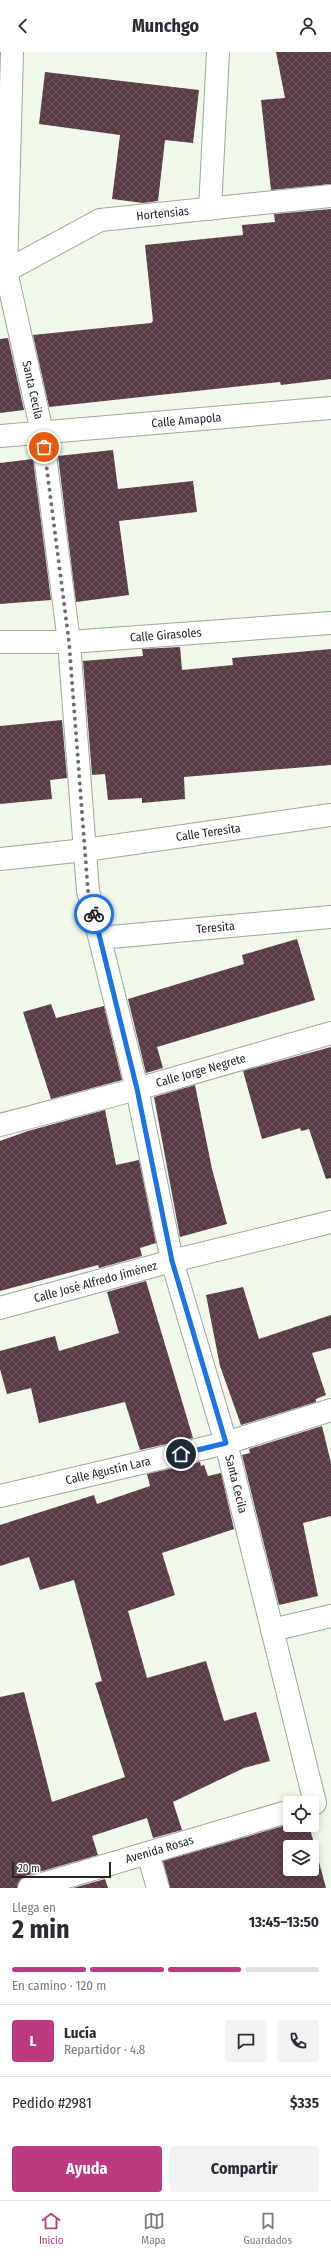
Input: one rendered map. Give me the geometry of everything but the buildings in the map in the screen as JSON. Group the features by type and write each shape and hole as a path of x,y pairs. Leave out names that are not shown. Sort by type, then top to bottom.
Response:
{"street":[{"name":"Santa Cecila","path":"12,52 3,271 42,432 69,642 88,891 137,1089 172,1261 226,1443 272,1630 317,1796"},
{"path":"210,209 218,52"},
{"name":"Hortensias","path":"3,271 100,220 331,196"},
{"name":"Calle Amapola","path":"0,436 331,408"},
{"name":"Calle Girasoles","path":"0,642 69,642 331,623"},
{"name":"Calle Teresita","path":"0,859 85,850 331,815"},
{"name":"Teresita","path":"100,938 331,917"},
{"name":"Calle Jorge Negrete","path":"0,1125 137,1089 331,1033"},
{"name":"Calle José Alfredo Jiménez","path":"0,1308 172,1261 331,1222"},
{"name":"Calle Agustín Lara","path":"0,1496 226,1443 331,1410"},
{"path":"272,1630 331,1616"},
{"name":"Avenida Rosas","path":"29,1888 283,1813"},
{"path":"148,1853 158,1888"}],"way so far":[{"path":"44,447 69,642 88,891 94,914"}],"route":[{"path":"94,914 137,1089 172,1261 226,1443 181,1454"}]}
